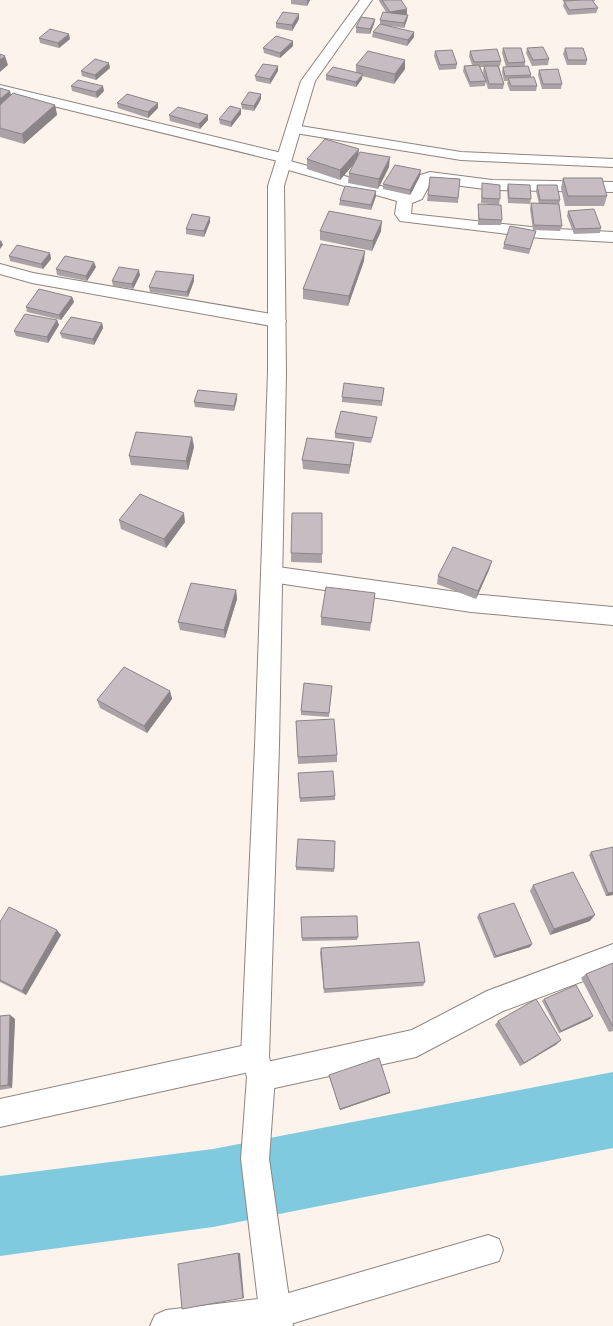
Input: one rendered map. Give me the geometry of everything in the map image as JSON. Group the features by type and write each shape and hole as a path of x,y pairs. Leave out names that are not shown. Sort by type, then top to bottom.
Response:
{"street":[{"path":"276,1319 255,1159 272,574 277,321 276,186 308,81 366,0"},
{"path":"0,89 284,161 411,200 417,197 425,178 430,177 492,185 613,186"},
{"path":"294,129 461,156 613,163"},
{"path":"405,198 403,214 406,218 540,233 613,237"},
{"path":"0,269 32,278 277,321"},
{"path":"272,574 471,603 613,616"},
{"path":"0,1113 258,1067 416,1043 496,1000 613,957"},
{"path":"166,1326 276,1319 488,1250"}],"building":[{"path":"382,0 401,0 407,9 390,12"},
{"path":"592,0 598,8 569,10 564,1"},
{"path":"283,12 299,14 292,25 276,23"},
{"path":"383,12 408,15 404,23 380,20"},
{"path":"361,17 375,19 370,29 356,27"},
{"path":"380,24 414,32 408,40 373,32"},
{"path":"50,29 69,34 58,43 39,38"},
{"path":"276,36 293,41 280,53 263,48"},
{"path":"543,47 549,59 533,60 527,48"},
{"path":"503,48 521,48 525,62 508,63"},
{"path":"565,48 583,48 587,60 568,60"},
{"path":"497,49 501,61 474,62 470,51"},
{"path":"452,50 457,64 440,65 435,51"},
{"path":"368,51 405,60 395,74 356,65"},
{"path":"0,54 5,56 0,60"},
{"path":"95,59 109,63 95,75 81,71"},
{"path":"263,64 278,66 270,79 255,76"},
{"path":"479,65 486,81 470,82 464,66"},
{"path":"484,66 498,66 504,84 489,84"},
{"path":"528,66 531,75 505,76 503,67"},
{"path":"333,67 363,74 356,82 326,75"},
{"path":"558,69 562,84 543,84 539,70"},
{"path":"534,77 537,86 511,86 508,78"},
{"path":"78,80 103,86 96,92 71,86"},
{"path":"0,88 10,91 0,99"},
{"path":"249,92 261,94 254,106 241,104"},
{"path":"13,93 55,105 22,134 0,128 0,105"},
{"path":"127,94 158,103 148,112 117,103"},
{"path":"230,106 241,109 231,122 219,119"},
{"path":"178,107 208,115 199,124 169,115"},
{"path":"325,139 359,149 340,170 307,159"},
{"path":"360,152 390,157 379,179 349,173"},
{"path":"395,165 421,170 410,190 383,184"},
{"path":"430,177 460,179 458,198 428,195"},
{"path":"563,178 602,178 607,196 568,196"},
{"path":"482,183 500,185 500,199 482,198"},
{"path":"508,184 530,185 531,199 509,198"},
{"path":"537,185 557,185 560,200 540,200"},
{"path":"345,186 376,191 371,205 340,200"},
{"path":"531,203 559,204 562,226 534,225"},
{"path":"478,204 501,205 502,220 479,219"},
{"path":"594,209 601,228 575,229 568,211"},
{"path":"329,211 382,221 373,241 320,231"},
{"path":"192,214 210,217 204,231 186,229"},
{"path":"510,226 536,231 530,249 504,244"},
{"path":"321,244 365,251 349,296 303,289"},
{"path":"17,245 50,253 41,264 9,256"},
{"path":"65,256 94,262 86,276 56,269"},
{"path":"119,267 139,270 132,284 112,281"},
{"path":"156,271 194,275 187,292 149,287"},
{"path":"39,289 72,297 59,315 26,307"},
{"path":"25,314 57,320 47,337 14,331"},
{"path":"71,317 102,323 93,339 60,333"},
{"path":"344,383 384,388 382,401 342,397"},
{"path":"198,390 237,394 234,406 194,402"},
{"path":"341,411 377,417 372,438 335,433"},
{"path":"136,432 192,437 186,461 129,456"},
{"path":"307,438 354,443 350,465 302,460"},
{"path":"140,494 184,513 164,539 119,520"},
{"path":"292,513 322,513 322,554 291,553"},
{"path":"453,547 492,561 478,591 438,576"},
{"path":"191,583 236,590 224,630 178,622"},
{"path":"326,587 375,593 371,623 321,617"},
{"path":"124,667 170,691 144,726 97,700"},
{"path":"304,683 332,686 329,713 301,711"},
{"path":"334,719 337,755 298,757 296,721"},
{"path":"333,771 335,796 300,798 298,773"},
{"path":"298,839 335,841 334,869 296,867"},
{"path":"613,847 613,892 608,893 591,852"},
{"path":"573,872 595,915 554,929 533,885"},
{"path":"514,903 532,944 496,956 479,914"},
{"path":"9,907 57,930 22,991 0,980 0,922"},
{"path":"357,916 358,937 302,938 301,917"},
{"path":"419,942 425,982 324,989 321,948"},
{"path":"613,963 613,1027 586,974"},
{"path":"576,985 593,1016 561,1031 544,999"},
{"path":"536,999 561,1040 524,1063 498,1021"},
{"path":"10,1015 8,1085 0,1086 0,1016"},
{"path":"379,1058 390,1092 340,1109 329,1075"},
{"path":"238,1253 243,1298 182,1309 178,1264"}],"waterway":[{"path":"0,1216 213,1188 613,1110"}]}
